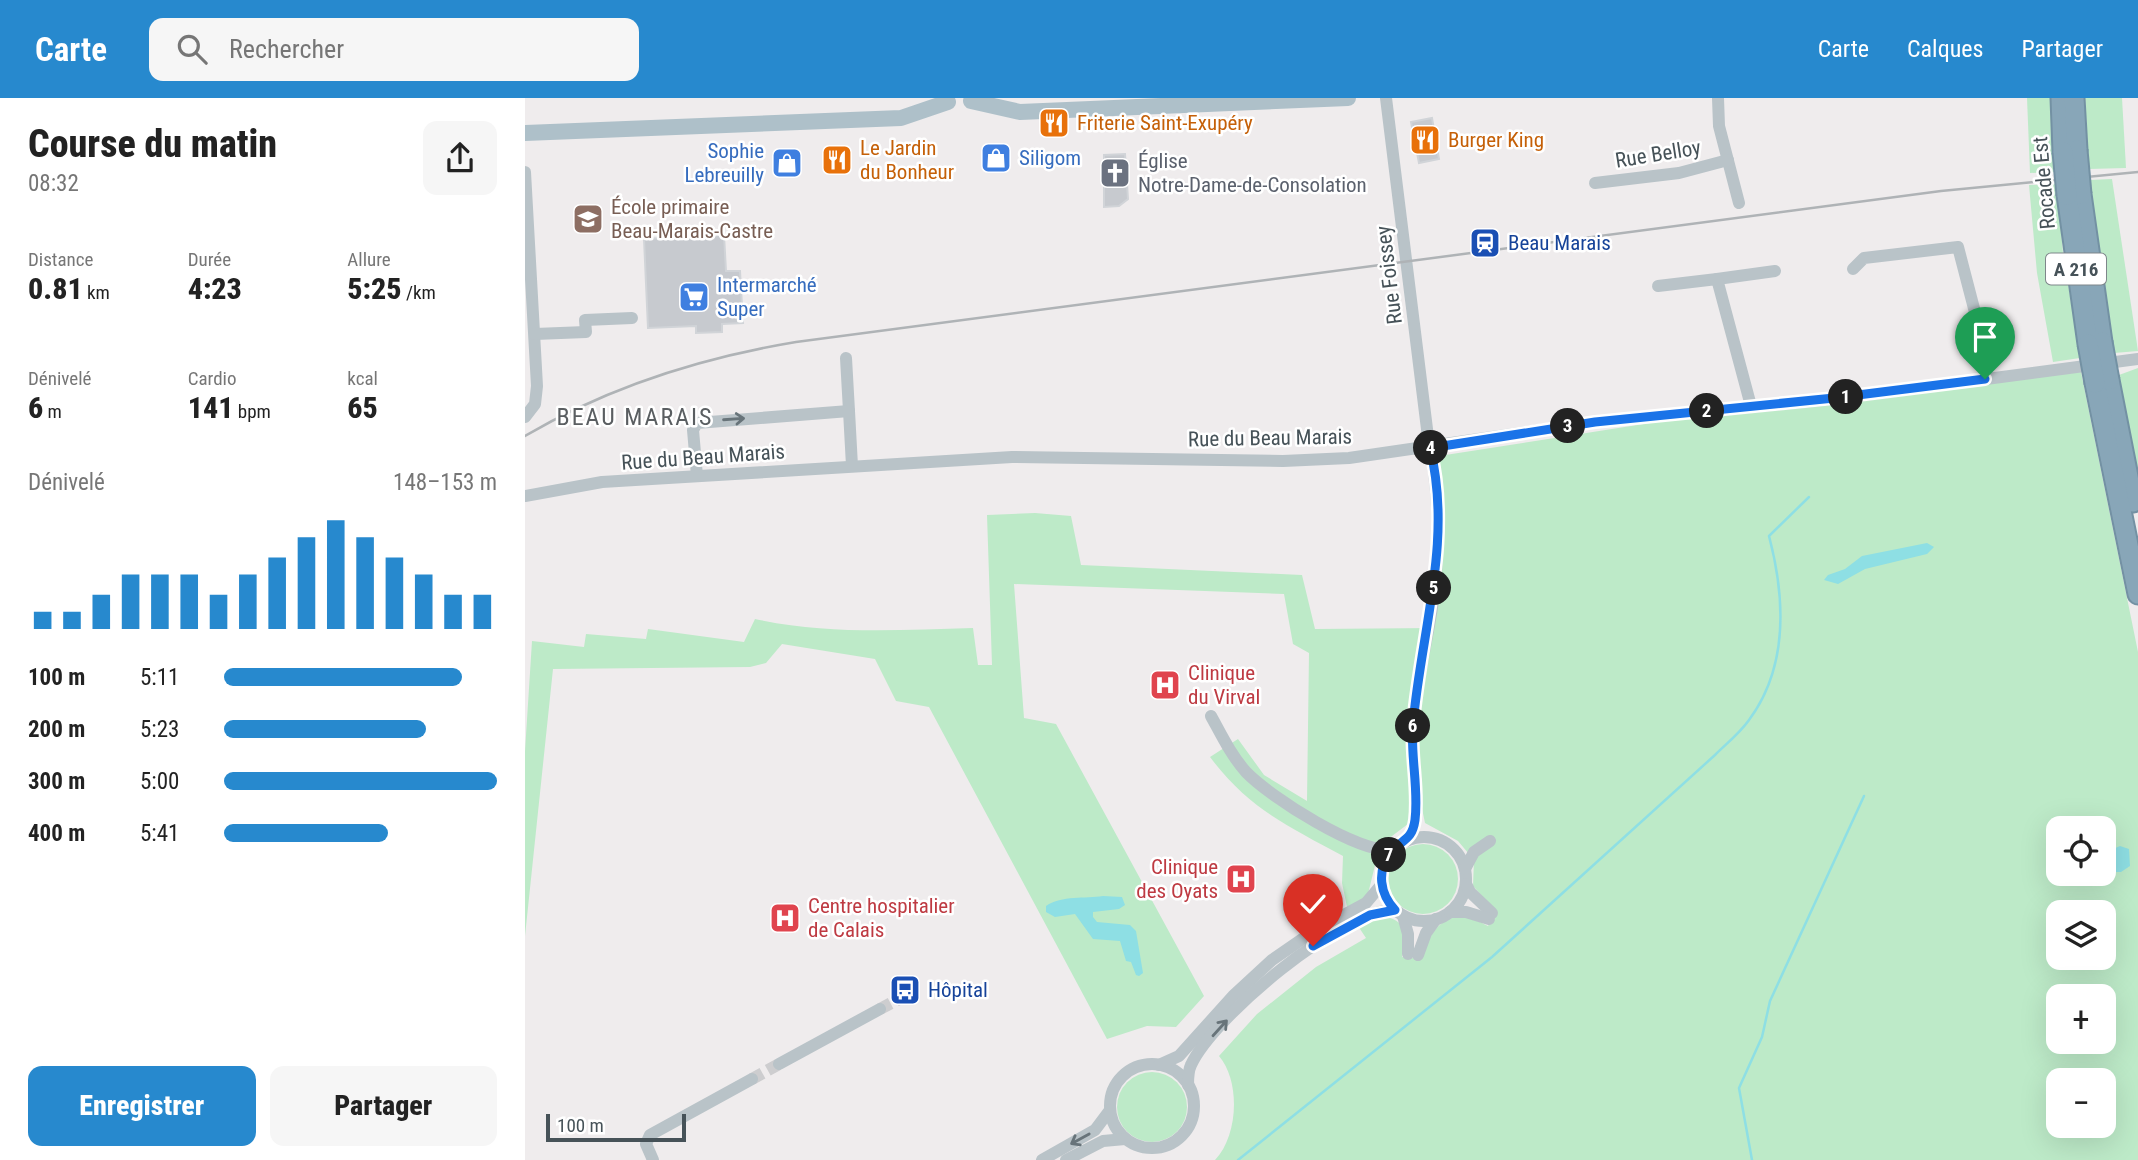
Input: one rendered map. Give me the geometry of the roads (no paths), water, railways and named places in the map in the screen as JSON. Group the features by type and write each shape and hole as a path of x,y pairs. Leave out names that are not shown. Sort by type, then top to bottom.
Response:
{"highway":[{"name":"Rocade Est","path":"2061,98 2095,343 2138,594"},
{"name":"Rocade Est","path":"2070,151 2074,98"},
{"name":"Rocade Est","path":"2102,382 2138,527"}],"main road":[{"path":"525,122 572,124 898,110 928,98"},
{"path":"993,98 1022,104 1348,98"},
{"path":"525,133 901,118 947,100 963,105 973,100 1020,112 1178,100"}],"street":[{"name":"Rue Foissey","path":"1385,98 1436,489 1434,592 1413,726 1415,794"},
{"path":"1718,98 1719,126 1739,203"},
{"name":"Rue Belloy","path":"1595,183 1679,173 1728,160"},
{"path":"525,172 537,393 533,409 525,417"},
{"path":"1853,269 1864,258 1958,247 1977,320 1985,379"},
{"path":"1658,286 1775,271"},
{"path":"1717,279 1751,407"},
{"path":"535,334 586,332 585,320 632,318"},
{"path":"846,358 852,466"},
{"name":"Rue du Beau Marais","path":"525,496 591,483 1027,456 1299,461 1430,448 1595,422 1751,407 2138,359"},
{"path":"697,476 693,430 697,423 849,411"},
{"path":"1211,716 1232,754 1257,783 1285,803 1347,837 1376,849 1393,850"},
{"path":"1415,794 1422,821 1438,839 1453,849 1465,869"},
{"path":"1408,840 1415,821 1415,794"},
{"path":"1347,837 1374,857 1386,898 1399,913 1413,954 1436,919"},
{"path":"1159,1065 1177,1073 1188,1086 1193,1099 1193,1113 1188,1127 1179,1138 1167,1145 1152,1148 1138,1146 1125,1139 1115,1126 1110,1110 1113,1090 1124,1074 1138,1067 1159,1065 1179,1056 1233,996 1272,960 1314,931 1366,903 1382,878 1393,850 1408,840 1422,837 1438,839"},
{"path":"1188,1086 1190,1067 1198,1054 1277,971 1313,946 1380,911 1399,913 1421,921 1436,919 1450,912 1462,897 1465,869 1474,852 1490,841 1469,849 1453,849"},
{"path":"1450,912 1490,916 1465,884"},
{"path":"779,1064 880,1009"},
{"path":"653,1160 646,1144 647,1138 752,1079"},
{"path":"1042,1160 1095,1130 1110,1110"},
{"path":"1066,1160 1103,1141 1125,1139"}],"water":[{"path":"1927,543 1934,547 1927,554 1865,569 1838,584 1824,580 1862,556"},
{"path":"2120,846 2129,849 2130,866 2121,872 2116,872 2116,848"},
{"path":"1122,897 1125,905 1119,909 1093,912 1093,917 1097,922 1130,925 1136,931 1143,973 1139,976 1136,975 1131,962 1126,961 1120,941 1093,939 1075,914 1055,917 1046,912 1046,906 1059,900"}],"waterway":[{"path":"1238,1160 1492,957 1715,755 1749,720 1771,677 1780,631 1778,583 1769,536 1809,497"},
{"path":"1752,1160 1739,1088 1762,1037 1770,1001 1864,796"}],"tunnel":[{"path":"880,1009 899,999"},
{"path":"752,1079 779,1064"}],"railway":[{"path":"525,436 590,402 656,376 725,356 796,342 1941,191 2138,172"}],"place":[{"name":"Friterie Saint-Exupéry","path":"1054,123"},
{"name":"Burger King","path":"1425,140"},
{"name":"Siligom","path":"996,158"},
{"name":"Le Jardin du Bonheur","path":"837,160"},
{"name":"Sophie Lebreuilly","path":"787,163"},
{"name":"Église Notre-Dame-de-Consolation","path":"1115,173"},
{"name":"École primaire Beau-Marais-Castre","path":"588,219"},
{"name":"Beau Marais","path":"1485,243"},
{"name":"Intermarché Super","path":"694,297"},
{"name":"Clinique du Virval","path":"1165,685"},
{"name":"Clinique des Oyats","path":"1241,879"},
{"name":"Centre hospitalier de Calais","path":"785,918"},
{"name":"Hôpital","path":"905,990"}],"district":[{"name":"BEAU MARAIS","path":"635,417"}]}
